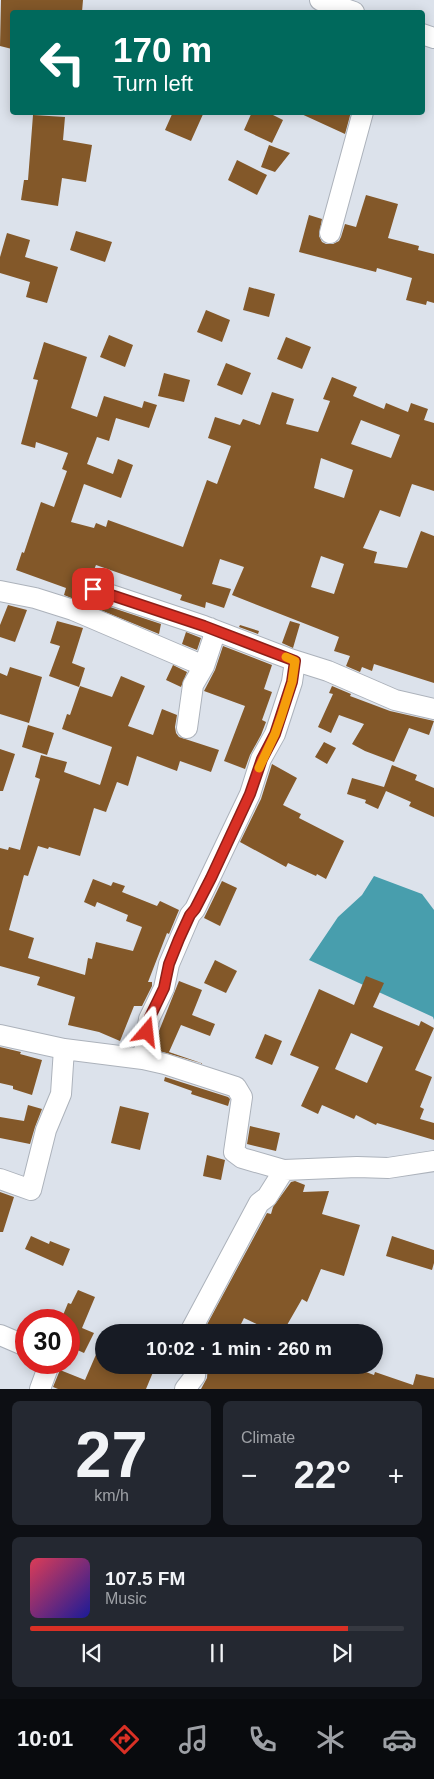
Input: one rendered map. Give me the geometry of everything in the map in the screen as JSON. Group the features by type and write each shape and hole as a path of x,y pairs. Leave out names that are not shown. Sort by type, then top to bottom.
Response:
{"street":[{"path":"320,0 348,10"},
{"path":"330,233 362,115"},
{"path":"93,589 210,628 295,661 328,671 395,700 434,709"},
{"path":"0,591 35,598 73,610 204,666"},
{"path":"187,728 194,685 204,666 214,636 210,628"},
{"path":"142,1059 149,1019 164,988 169,964 190,915 199,901 250,794 262,759 275,734 292,682 295,661"},
{"path":"0,1035 64,1049 142,1059 165,1064 236,1087 242,1097 234,1152 242,1158 284,1170 357,1167 388,1168 434,1161"},
{"path":"0,1179 31,1190 46,1130 61,1094 64,1049"},
{"path":"194,1324 259,1203 267,1196 284,1170"},
{"path":"0,1335 15,1341"},
{"path":"40,1389 46,1374"},
{"path":"185,1389 194,1374"}],"water":[{"path":"374,876 422,894 434,910 434,1020 433,1017 309,960 338,917 362,895"}],"building":[{"path":"1,0 83,0 82,10 10,10 10,48 0,46"},
{"path":"33,115 65,117 63,140 92,145 86,182 62,178 58,206 21,200 24,180 28,180"},
{"path":"172,115 203,115 191,141 165,130"},
{"path":"251,115 273,115 283,120 272,143 244,130"},
{"path":"304,115 350,115 345,134"},
{"path":"269,145 290,153 275,172 261,167"},
{"path":"237,160 267,175 257,195 228,180"},
{"path":"366,195 398,204 388,238 419,246 418,250 434,254 434,303 427,301 426,305 406,300 412,278 377,268 376,272 299,252 309,215 322,219 319,236 322,242 333,244 339,241 345,224 356,227"},
{"path":"76,231 112,242 105,262 70,250"},
{"path":"7,233 30,240 25,257 58,267 47,303 26,297 30,282 0,273 0,257"},
{"path":"249,287 275,294 269,317 243,310"},
{"path":"206,310 230,320 222,342 197,332"},
{"path":"109,335 133,345 125,367 100,357"},
{"path":"286,337 311,347 302,369 277,359"},
{"path":"44,342 87,357 71,408 97,417 104,396 142,408 144,401 157,405 149,428 116,418 109,441 97,437 87,464 113,474 118,459 133,465 121,498 84,484 71,522 94,528 96,523 106,527 108,520 183,547 207,480 217,484 231,446 208,438 215,417 240,425 243,419 260,425 272,392 294,399 286,424 318,432 330,401 323,399 332,377 357,387 353,396 384,409 386,403 408,412 411,403 428,409 424,420 434,423 434,491 412,484 400,517 380,510 363,548 377,552 374,563 407,568 421,531 434,536 434,683 374,664 372,671 362,667 360,672 346,666 350,656 334,651 339,637 232,595 244,567 220,559 212,584 231,589 224,608 206,602 205,608 180,600 182,595 96,565 91,577 82,585 84,597 161,624 159,634 64,595 66,588 16,570 22,552 24,553 41,502 54,507 67,471 62,469 68,453 36,442 35,448 21,444 38,380 33,379","holes":["361,420 400,435 391,458 351,444","321,458 353,470 344,498 314,488","321,556 344,564 334,594 311,587"]},
{"path":"226,363 251,373 242,395 217,385"},
{"path":"164,373 190,380 184,402 158,396"},
{"path":"8,605 27,610 15,642 0,637 0,625"},
{"path":"57,621 83,628 72,663 85,668 79,687 49,676 60,646 50,643"},
{"path":"290,621 300,624 293,648 282,643"},
{"path":"240,625 259,631 258,634 239,627"},
{"path":"186,632 201,638 197,650 182,644"},
{"path":"223,646 272,665 264,689 272,692 262,720 266,722 245,769 224,761 245,706 204,691 215,670"},
{"path":"173,665 187,672 181,687 166,680"},
{"path":"10,667 42,677 29,723 0,714 0,673 7,676"},
{"path":"121,676 145,686 128,726 153,735 162,709 177,715 175,727 179,737 219,750 211,772 180,761 177,771 137,756 128,786 117,782 106,812 94,808 80,856 49,847 48,849 38,846 28,876 24,875 9,930 34,938 28,958 85,975 88,958 92,959 96,942 133,951 142,927 126,921 128,915 97,902 95,907 84,902 93,879 111,886 113,882 125,886 122,892 157,906 160,901 179,910 169,934 167,933 148,982 152,982 152,986 142,1006 134,1006 120,1041 99,1032 68,1025 75,997 37,985 40,977 0,966 0,848 8,850 9,847 20,850 40,779 35,777 41,755 67,762 64,772 100,785 112,747 62,729 67,714 70,715 80,686 112,697"},
{"path":"332,686 351,694 350,696 390,711 434,721 429,735 409,728 394,762 365,751 352,744 364,724 339,715 331,733 318,727 333,694 329,693"},
{"path":"28,725 54,733 47,755 22,747"},
{"path":"324,742 336,748 327,764 315,757"},
{"path":"0,749 15,754 3,791 0,791"},
{"path":"272,764 297,778 283,805 301,814 299,818 344,841 326,879 288,863 286,867 240,842 261,799"},
{"path":"392,765 417,775 415,780 434,788 434,817 409,806 411,802 386,791 378,809 365,803 366,800 347,794 352,778 384,787"},
{"path":"222,881 237,888 220,926 204,918"},
{"path":"215,960 237,971 226,993 204,983"},
{"path":"366,976 384,983 373,1007 419,1026 421,1021 434,1028 415,1070 432,1077 420,1107 424,1109 420,1119 434,1123 434,1140 377,1123 376,1125 356,1115 354,1119 322,1105 318,1114 301,1106 319,1067 290,1055 319,989 354,1005","holes":["351,1033 383,1047 367,1083 335,1069"]},
{"path":"179,981 202,990 192,1015 215,1024 210,1036 181,1025 169,1052 204,1064 156,1050 159,1031"},
{"path":"265,1034 282,1041 272,1065 255,1058"},
{"path":"0,1047 42,1060 32,1095 13,1089 13,1086 0,1083"},
{"path":"165,1077 228,1097 230,1099 228,1106 191,1094 192,1091 164,1081"},
{"path":"28,1105 42,1109 30,1144 0,1138 0,1117 24,1121"},
{"path":"120,1106 149,1113 140,1150 111,1143"},
{"path":"250,1126 280,1133 276,1151 247,1144"},
{"path":"207,1155 225,1160 221,1180 203,1176"},
{"path":"295,1181 305,1185 303,1192 329,1191 322,1214 360,1225 344,1276 321,1269 307,1302 302,1299 288,1324 256,1324 244,1318 241,1324 207,1324 267,1213 271,1214 273,1207 291,1182"},
{"path":"0,1192 14,1197 3,1232 0,1232"},
{"path":"31,1236 49,1244 50,1241 70,1249 63,1266 25,1249"},
{"path":"392,1236 434,1250 432,1270 386,1256"},
{"path":"78,1290 95,1297 82,1328 94,1333 84,1353 80,1351 80,1309 66,1309 68,1303 71,1304"},
{"path":"95,1357 95,1374 152,1374 146,1389 58,1389 53,1387 58,1374 70,1374 85,1380"},
{"path":"207,1374 381,1374 413,1385 416,1374 434,1378 434,1389 201,1389"}],"slow traffic":[{"path":"259,768 275,734 292,682 295,661 286,657"}],"route":[{"path":"93,589 204,626 295,661 292,682 275,734 262,759 250,794 211,878 179,939 169,964 164,988 149,1019 147,1032"}]}
